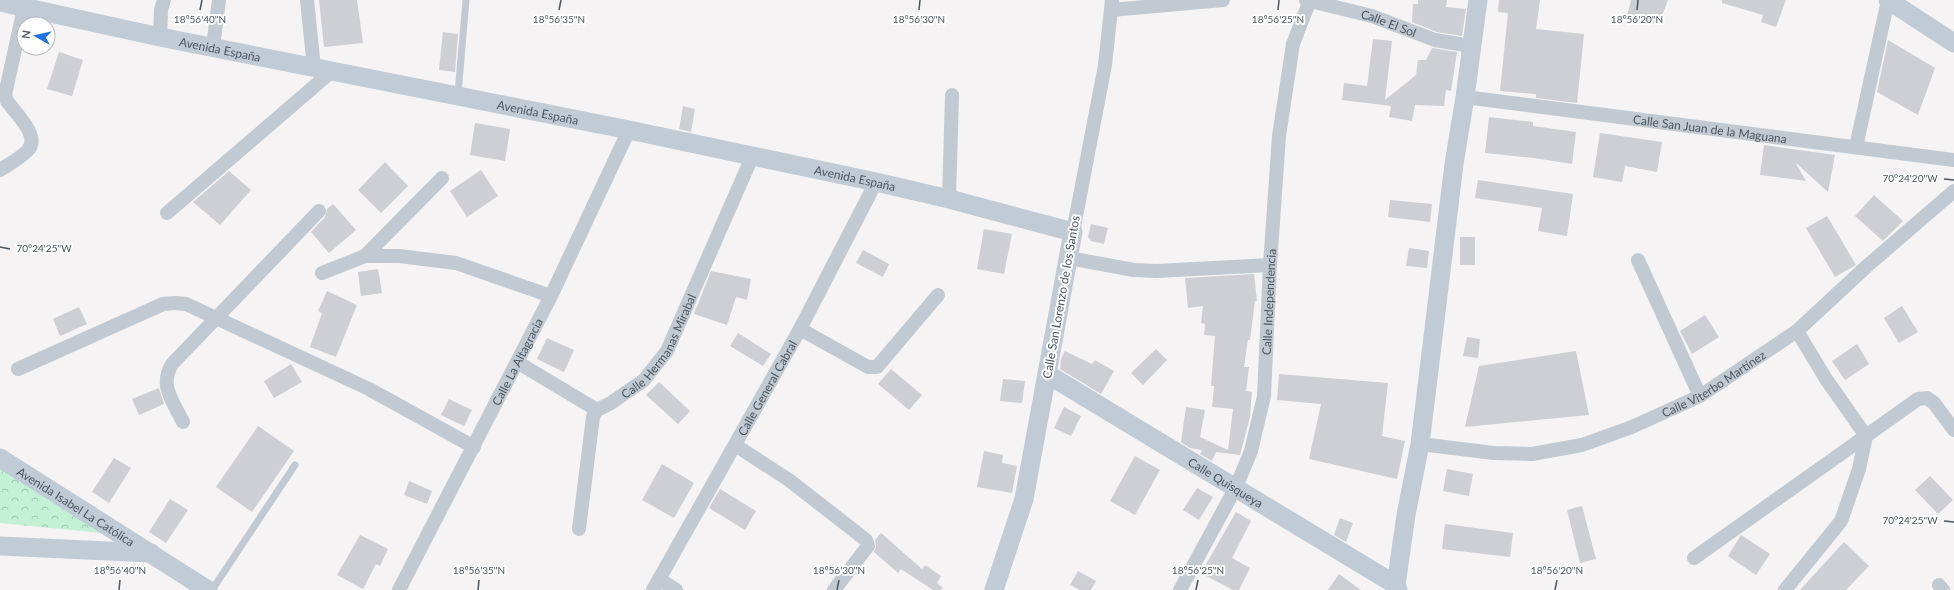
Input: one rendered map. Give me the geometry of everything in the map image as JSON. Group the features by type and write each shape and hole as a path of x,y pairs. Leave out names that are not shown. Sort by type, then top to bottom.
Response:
{"street":[{"path":"160,37 161,10 164,0"},
{"path":"212,47 219,0"},
{"path":"167,213 323,70 307,0"},
{"path":"1112,5 1223,0"},
{"name":"Calle El Sol","path":"1306,0 1372,16 1435,40 1471,46"},
{"name":"Calle Independencia","path":"1180,590 1236,487 1251,451 1264,396 1270,265 1279,136 1293,44 1310,0"},
{"path":"1400,588 1406,515 1420,444 1454,164 1478,0"},
{"path":"1856,147 1888,0 1954,43"},
{"path":"0,170 29,150 33,140 31,133 7,101 5,95 10,4"},
{"name":"Avenida España","path":"10,4 160,37 629,130 876,182 949,198 1072,232"},
{"name":"Calle San Lorenzo de los Santos","path":"994,590 1024,498 1069,258 1072,232 1105,65 1112,5"},
{"path":"949,198 952,95"},
{"name":"Calle San Juan de la Maguana","path":"1465,97 1954,160"},
{"name":"Calle La Altagracia","path":"399,590 551,296 629,130"},
{"name":"Calle Hermanas Mirabal","path":"597,410 611,403 644,380 667,351 752,157"},
{"path":"365,256 442,178"},
{"name":"Calle General Cabral","path":"656,584 800,329 876,182"},
{"name":"Calle Viterbo Martínez","path":"1420,444 1494,452 1532,454 1582,445 1632,427 1700,396 1797,331 1867,266 1954,191"},
{"path":"183,422 166,387 166,373 172,364 319,211"},
{"path":"322,273 365,256 399,256 456,263 551,296"},
{"path":"1069,258 1134,270 1157,271 1270,265"},
{"path":"1638,260 1700,396"},
{"path":"800,329 868,366 877,367 938,295"},
{"path":"18,369 163,304 186,304 217,317 369,389 474,447"},
{"path":"1785,590 1841,522 1859,469 1866,436 1826,379 1797,331"},
{"path":"517,362 597,410 591,426 579,529"},
{"name":"Calle Quisqueya","path":"1047,374 1236,487 1400,588"},
{"path":"1694,558 1918,400 1927,398 1934,403 1954,430"},
{"path":"735,445 789,480 866,540 868,546 834,590"},
{"name":"Avenida Isabel La Católica","path":"0,458 152,553 208,590"},
{"name":"Avenida Isabel La Católica","path":"0,546 152,553"},
{"path":"656,584 676,590"}],"lane":[{"path":"458,97 466,0"},
{"path":"212,590 295,465"}],"green space":[{"path":"0,468 102,533 0,523"}],"building":[{"path":"319,0 357,0 363,43 324,47"},
{"path":"1418,0 1447,0 1446,7 1466,9 1462,36 1437,32 1412,22 1413,4 1418,4"},
{"path":"1499,0 1540,0 1536,29 1584,34 1577,103 1536,98 1536,94 1500,91 1508,13 1498,12"},
{"path":"1631,0 1668,0 1659,24 1626,20"},
{"path":"1722,0 1786,0 1776,27 1761,22 1763,15 1722,3"},
{"path":"443,32 458,34 455,72 439,70"},
{"path":"1373,39 1392,41 1385,100 1416,75 1418,60 1426,60 1432,48 1457,52 1451,91 1446,90 1444,106 1415,105 1412,121 1389,117 1391,106 1342,100 1344,83 1367,86"},
{"path":"1888,40 1935,68 1918,115 1877,92"},
{"path":"59,52 83,60 72,96 47,89"},
{"path":"683,106 695,109 691,132 679,129"},
{"path":"1489,117 1533,122 1533,126 1576,132 1572,164 1485,153"},
{"path":"475,123 510,129 505,161 470,155"},
{"path":"1600,133 1662,142 1657,172 1625,166 1622,182 1593,177"},
{"path":"1764,145 1835,155 1828,192 1795,162 1806,181 1760,175"},
{"path":"385,162 408,186 381,213 358,190"},
{"path":"481,170 498,196 467,217 450,191"},
{"path":"229,171 251,190 220,225 193,202"},
{"path":"1478,180 1573,194 1567,236 1538,231 1542,208 1475,198"},
{"path":"1874,195 1903,221 1883,241 1855,216"},
{"path":"1390,200 1432,204 1430,222 1388,217"},
{"path":"333,204 356,230 329,253 311,232 325,217 327,209"},
{"path":"1827,216 1856,265 1835,277 1806,228"},
{"path":"1091,224 1108,228 1104,244 1091,241 1088,237"},
{"path":"984,229 1012,234 1004,274 977,269"},
{"path":"1460,237 1475,237 1475,265 1460,265"},
{"path":"1409,248 1429,251 1427,268 1406,266"},
{"path":"863,250 889,264 883,277 856,263"},
{"path":"378,269 382,293 361,296 358,272"},
{"path":"711,271 751,279 747,300 736,297 727,325 694,314"},
{"path":"1254,274 1257,301 1255,301 1250,340 1248,340 1244,367 1249,367 1246,391 1252,392 1250,417 1240,455 1216,452 1212,461 1200,454 1202,450 1190,448 1181,442 1186,407 1205,410 1200,437 1228,450 1233,409 1212,407 1214,386 1211,386 1215,336 1204,335 1205,324 1201,323 1203,306 1188,308 1185,278"},
{"path":"327,291 357,305 336,357 310,347 322,313 318,311"},
{"path":"1902,306 1918,332 1899,343 1884,318"},
{"path":"79,307 87,324 60,336 53,319"},
{"path":"1705,315 1719,337 1692,354 1680,331"},
{"path":"738,333 771,354 763,366 730,346"},
{"path":"1467,337 1480,339 1478,358 1463,356"},
{"path":"547,338 574,350 564,372 537,359"},
{"path":"1857,344 1869,364 1845,380 1832,361"},
{"path":"1156,349 1167,360 1143,385 1131,373"},
{"path":"1065,351 1092,364 1095,360 1114,371 1101,394 1060,369 1061,359"},
{"path":"1576,351 1589,415 1465,427 1479,366"},
{"path":"291,364 302,382 274,398 264,381"},
{"path":"891,369 922,395 909,410 878,384"},
{"path":"1279,374 1388,383 1382,436 1405,441 1397,479 1309,459 1321,404 1277,400"},
{"path":"1003,379 1025,381 1022,403 1000,401"},
{"path":"659,382 690,411 678,424 646,395"},
{"path":"159,388 164,404 139,415 132,399"},
{"path":"449,399 472,410 464,426 441,415"},
{"path":"1064,407 1081,416 1071,436 1054,428"},
{"path":"258,426 294,451 252,512 216,487"},
{"path":"984,451 1003,455 1002,463 1017,466 1012,493 977,487"},
{"path":"1135,456 1160,470 1135,515 1110,501"},
{"path":"114,458 131,468 109,503 92,492"},
{"path":"662,464 694,483 674,518 642,500"},
{"path":"1447,469 1473,474 1469,496 1443,491"},
{"path":"1930,476 1953,500 1938,514 1915,490"},
{"path":"409,481 432,491 427,504 404,495"},
{"path":"1197,488 1213,497 1199,520 1183,510"},
{"path":"720,489 756,511 745,530 709,508"},
{"path":"170,499 188,510 166,543 149,532"},
{"path":"1582,506 1596,559 1580,563 1567,510"},
{"path":"1236,512 1251,521 1232,558 1250,568 1239,590 1233,590 1201,573"},
{"path":"1340,518 1353,523 1346,542 1334,535"},
{"path":"1445,524 1513,533 1510,557 1442,549"},
{"path":"881,533 922,569 925,565 941,576 937,583 943,588 941,590 933,590 901,569 898,573 874,552 876,547 875,540"},
{"path":"360,535 388,549 380,566 376,564 363,589 337,575"},
{"path":"1741,535 1770,554 1756,575 1728,556"},
{"path":"1844,542 1869,566 1846,590 1800,590"},
{"path":"1078,571 1096,581 1091,590 1080,590 1070,585"},
{"path":"1339,574 1361,590 1328,590"}]}
